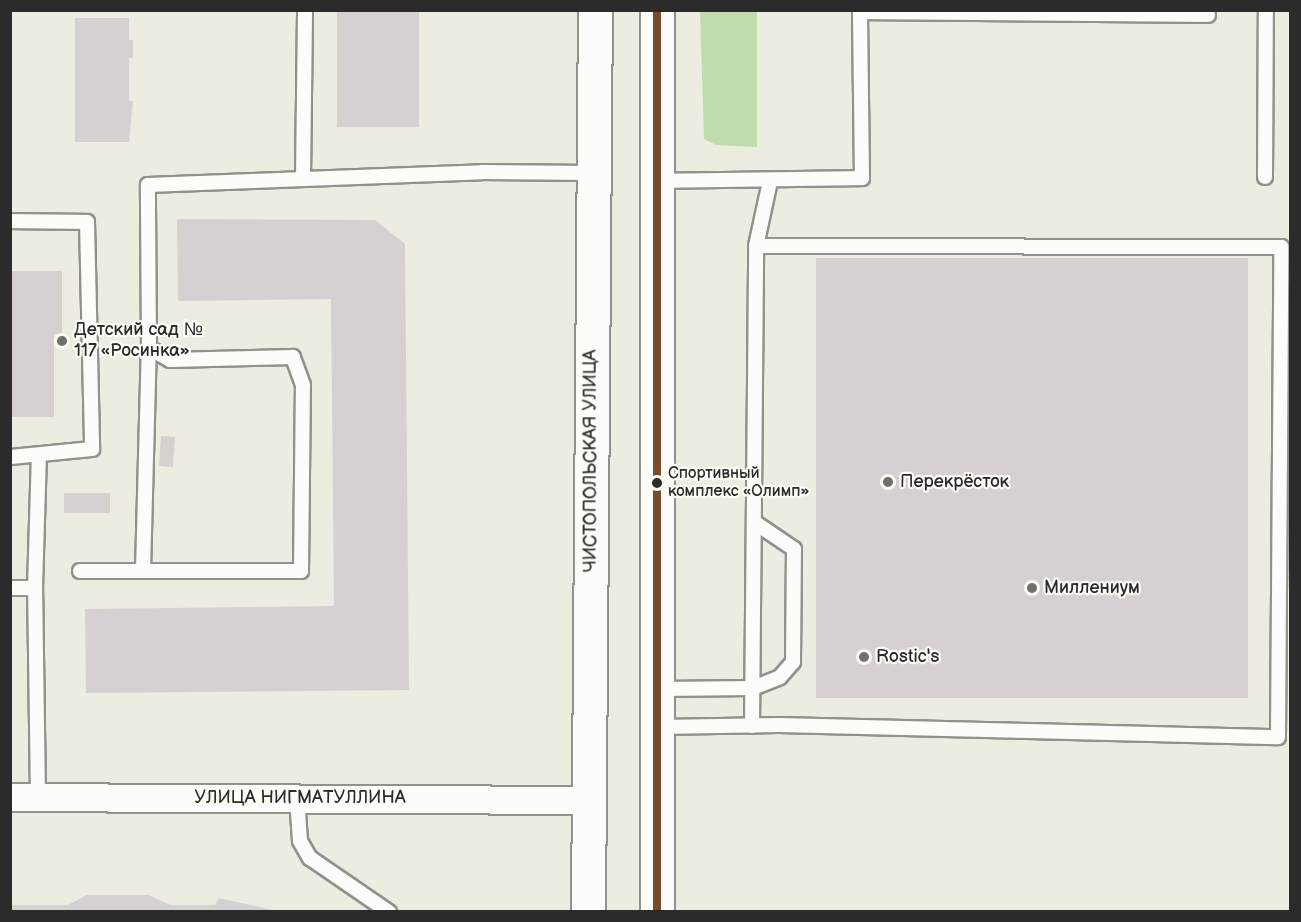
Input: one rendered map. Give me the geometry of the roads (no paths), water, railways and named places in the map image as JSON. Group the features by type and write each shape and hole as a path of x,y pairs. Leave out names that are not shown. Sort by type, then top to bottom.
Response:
{"main road":[{"name":"ЧИСТОПОЛЬСКАЯ УЛИЦА","path":"588,912 595,10"},
{"path":"657,912 658,689 654,181 658,16"}],"street":[{"name":"УЛИЦА НИГМАТУЛЛИНА","path":"10,797 589,800"}],"lane":[{"path":"303,178 305,10"},
{"path":"1265,177 1266,10"},
{"path":"654,181 862,178 860,11 1208,15"},
{"path":"143,571 149,348 148,185 303,178 594,172"},
{"path":"752,726 756,246 770,181"},
{"path":"10,221 87,222 92,449 39,457 10,457"},
{"path":"658,727 752,726 1278,737 1281,247 756,246"},
{"path":"80,571 301,571 303,385 293,357 170,360 149,348"},
{"path":"38,797 35,588 39,457"},
{"path":"658,689 753,688 780,677 793,662 794,549 754,522"},
{"path":"10,588 35,588"},
{"path":"297,798 300,841 310,858 389,912"}],"place":[{"name":"Детский сад № 117 «Росинка»","path":"62,341"},
{"name":"Перекрёсток","path":"888,482"},
{"name":"Спортивный комплекс «Олимп»","path":"657,483"},
{"name":"Миллениум","path":"1032,588"},
{"name":"Rostiс's","path":"864,657"}]}
